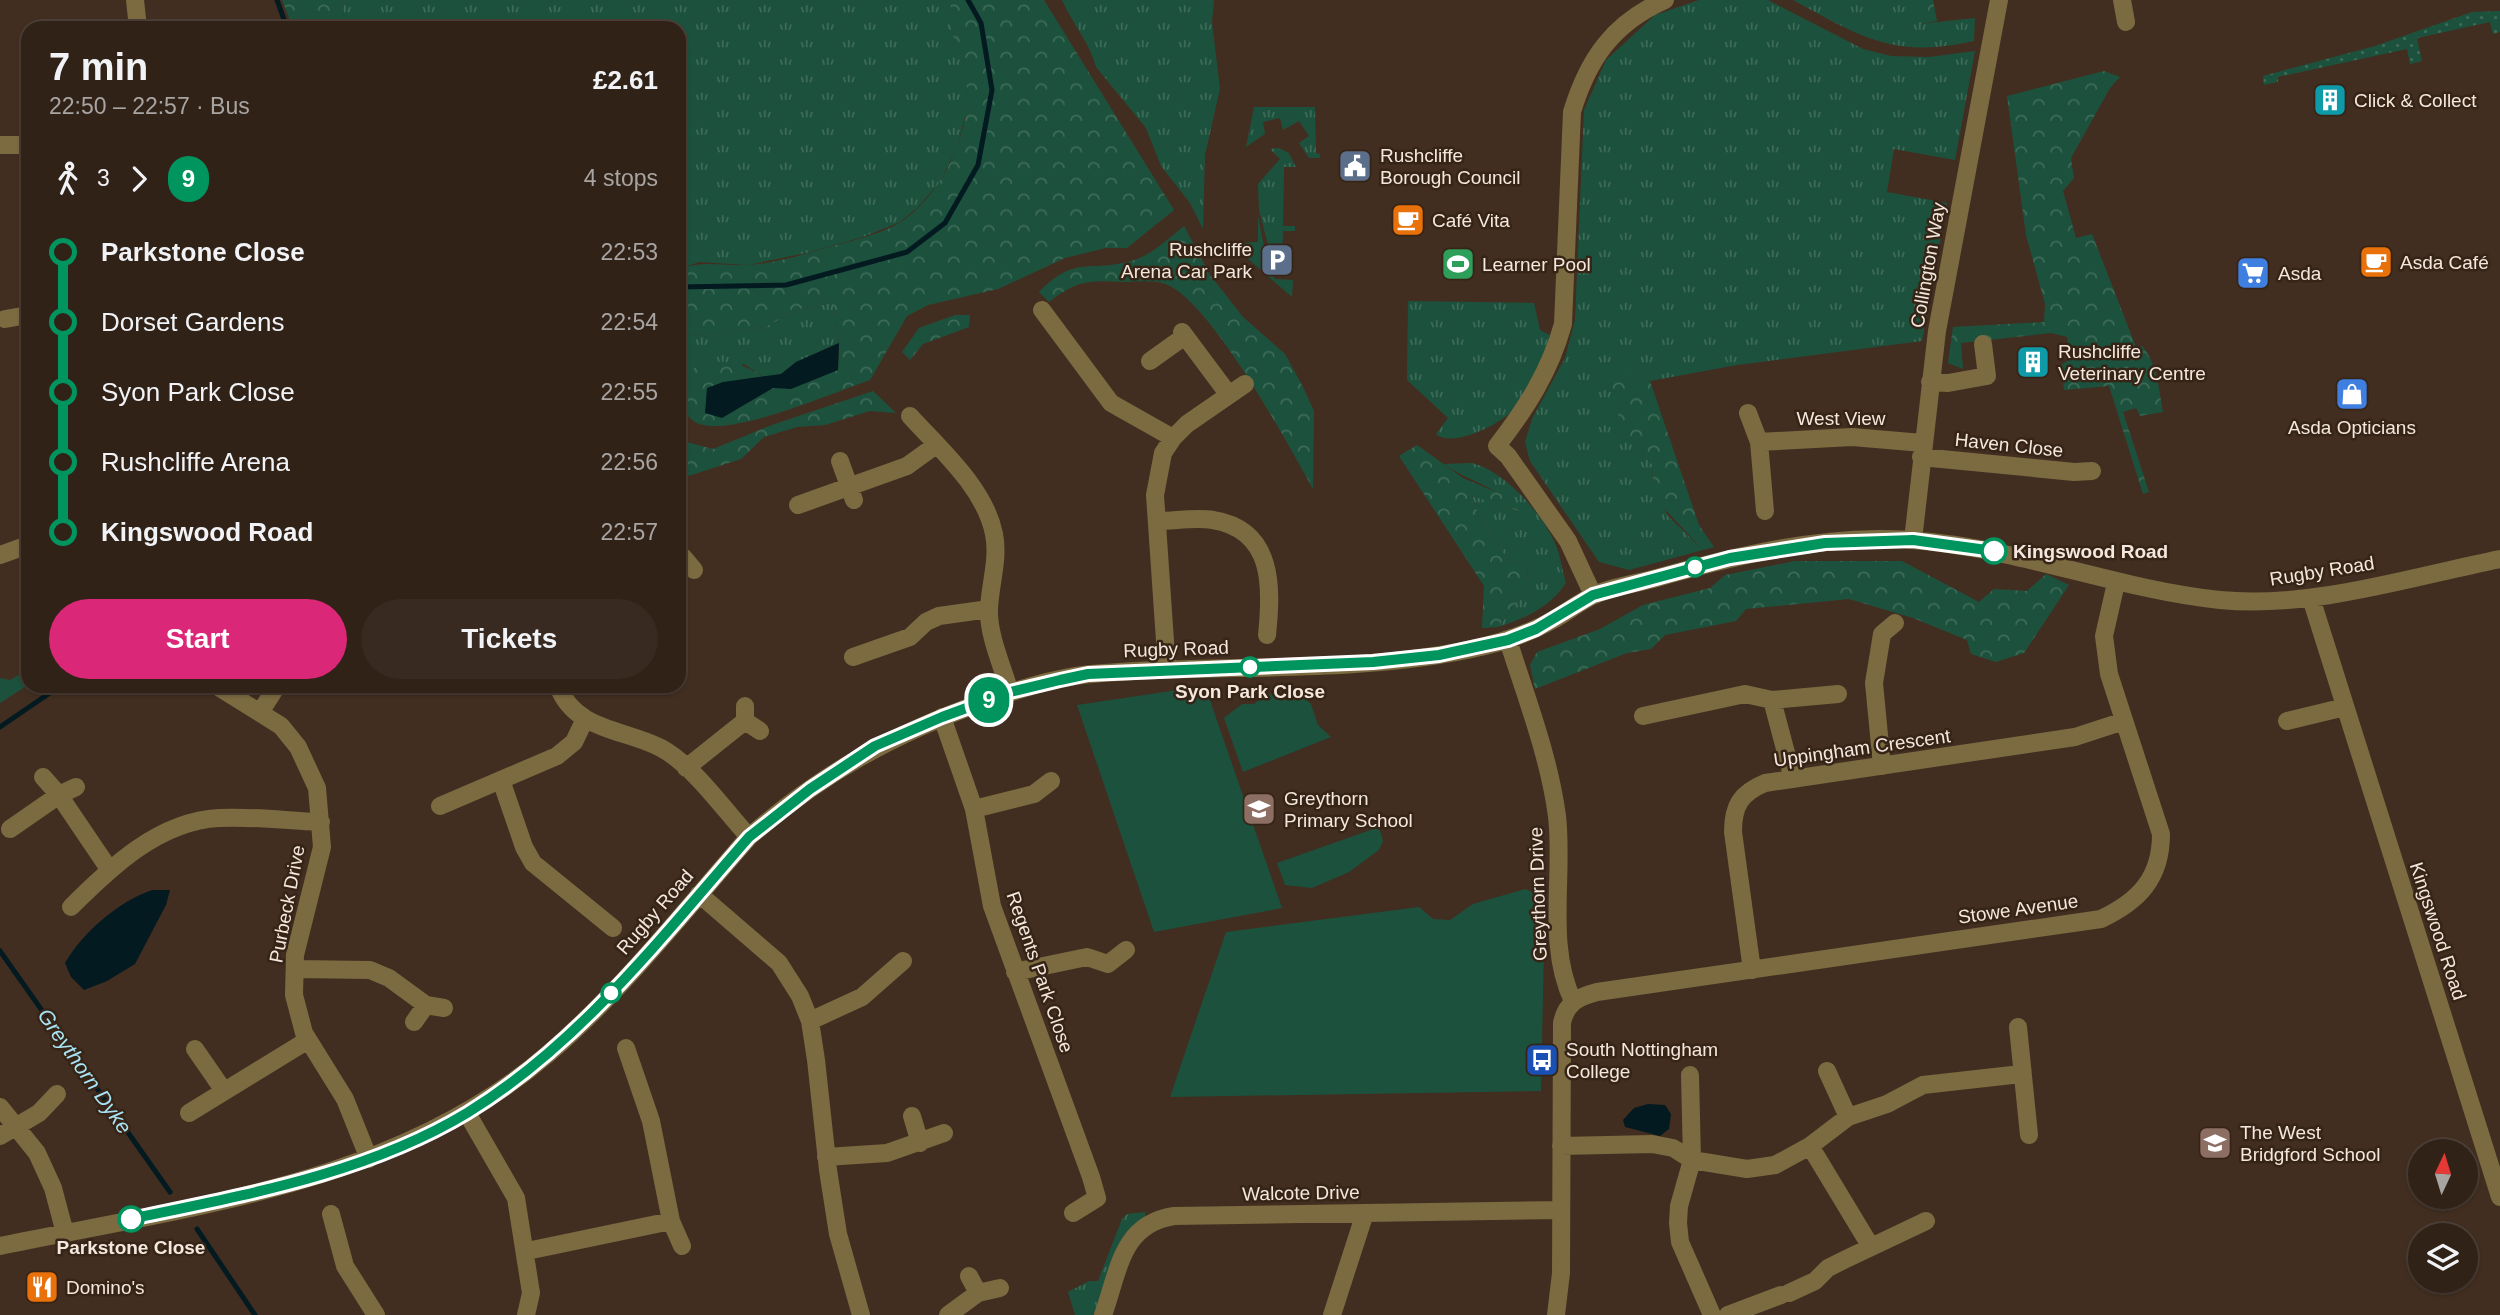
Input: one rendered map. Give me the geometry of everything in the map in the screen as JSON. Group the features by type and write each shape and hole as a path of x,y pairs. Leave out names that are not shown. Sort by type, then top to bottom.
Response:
{"street":[{"path":"135,0 137,21"},
{"path":"1593,595 1568,541 1508,456 1497,446 1534,397 1554,356 1563,324 1572,112 1582,79 1611,35 1631,18 1665,0"},
{"name":"Collington Way","path":"1913,540 1937,331 1999,0"},
{"path":"2122,0 2126,22"},
{"path":"0,145 21,145"},
{"path":"1042,310 1111,403 1173,438"},
{"path":"5,319 21,316"},
{"path":"1150,361 1184,334 1229,395"},
{"path":"1069,346 1084,335"},
{"path":"1930,382 1948,383 1987,376 1983,344"},
{"path":"1167,670 1157,521 1158,472 1163,453 1187,424 1245,384"},
{"path":"1748,413 1759,442 1765,512"},
{"path":"910,416 978,496 994,533 995,560 989,610 990,625 1010,692"},
{"name":"West View","path":"1759,442 1852,437 1922,450"},
{"path":"798,505 851,493 907,466 936,445"},
{"name":"Haven Close","path":"1922,450 2074,472 2092,471"},
{"path":"840,461 851,493"},
{"path":"1157,521 1211,520 1229,524 1246,535 1260,550 1268,570 1271,588 1263,629"},
{"name":"Rugby Road","path":"0,1246 244,1195 369,1159 467,1113 548,1054 612,992 749,837 851,760 942,717 1010,692 1088,674 1392,661 1439,655 1508,640 1548,623 1593,595 1768,551 1825,543 1913,540 1998,552 2116,583 2223,600 2263,602 2311,598 2500,559"},
{"path":"0,555 21,548"},
{"name":"Stowe Avenue","path":"1573,1001 1597,992 2101,919 2127,906 2154,874 2161,853 2161,834 2109,674 2104,636 2116,583"},
{"name":"Kingswood Road","path":"2311,598 2500,1197"},
{"path":"853,657 910,637 926,622 939,615 955,611 989,610"},
{"path":"1882,766 1874,683 1882,634 1895,623"},
{"name":"Greythorn Drive","path":"1508,640 1554,798 1558,830 1562,970 1573,1001"},
{"name":"Purbeck Drive","path":"229,693 281,726 299,747 317,788 321,847 299,934 295,969 298,1016 308,1041 345,1098 369,1159"},
{"path":"261,711 273,693"},
{"path":"562,693 573,710 585,719 609,731 662,748 686,768 749,837"},
{"path":"1643,716 1745,694 1772,700 1838,694"},
{"path":"1772,700 1794,779"},
{"path":"2287,721 2345,707"},
{"path":"686,768 745,714 760,731"},
{"name":"Regents Park Close","path":"942,717 974,809 992,906 1015,972 1104,1197 1073,1213"},
{"path":"440,806 566,750 585,719"},
{"name":"Uppingham Crescent","path":"1752,970 1733,816 1739,799 1751,789 1765,783 2075,737 2124,721"},
{"path":"43,776 109,869"},
{"path":"500,780 524,847 533,863 593,921 613,928"},
{"path":"974,809 1034,794 1051,781"},
{"path":"10,829 59,795 76,787"},
{"path":"71,907 109,869 160,835 189,824 218,818 321,822"},
{"path":"699,894 779,962 800,996 810,1021 838,1234 861,1315"},
{"path":"1015,972 1087,957 1108,964 1126,950"},
{"path":"810,1021 862,997 903,961"},
{"path":"295,969 370,970 389,978 426,1005 444,1008"},
{"path":"1556,1315 1561,1273 1562,1023 1566,1009 1573,1001"},
{"path":"414,1022 426,1005"},
{"path":"2018,1027 2029,1135"},
{"path":"190,1113 308,1041"},
{"path":"625,1048 652,1121 671,1221 682,1246"},
{"path":"195,1049 224,1091"},
{"path":"1827,1071 1848,1118"},
{"path":"1561,1146 1652,1144 1672,1148 1692,1160 1747,1168 1775,1165 1810,1146 1848,1118 1887,1104 1923,1085 2021,1074"},
{"path":"1690,1075 1692,1160 1679,1206 1678,1223 1681,1242 1712,1315"},
{"path":"0,1136 39,1113 57,1094"},
{"path":"0,1107 37,1153 53,1188 65,1233"},
{"path":"467,1113 516,1198 527,1251 531,1293 526,1315"},
{"path":"912,1116 920,1143"},
{"path":"826,1157 887,1153 944,1133"},
{"path":"1810,1146 1871,1247"},
{"name":"Walcote Drive","path":"1104,1315 1129,1241 1154,1219 1174,1216 1561,1210"},
{"path":"1332,1315 1365,1213"},
{"path":"331,1214 345,1266 376,1315"},
{"path":"527,1251 671,1221"},
{"path":"1728,1315 1815,1281 1828,1268 1926,1221"},
{"path":"969,1276 978,1293"},
{"path":"948,1315 978,1293 1000,1288"}],"green space":[{"path":"282,0 342,0 344,21 290,21"},
{"path":"342,0 951,0 952,32 966,70 968,104 957,148 939,183 918,207 900,222 863,237 806,253 748,265 699,262 686,267 686,21 344,21"},
{"path":"951,0 1044,0 1174,210 1127,248 1106,248 1065,258 998,289 928,305 907,316 870,380 762,418 720,426 696,423 686,414 686,400 695,365 732,363 766,378 749,378 786,387 804,384 838,370 839,343 833,303 799,309 765,327 715,335 686,334 686,267 757,264 787,259 893,227 914,212 946,170 965,121 967,85 950,20"},
{"path":"1062,0 1214,0 1212,22 1220,89 1205,155 1203,229 1190,203 1161,166 1146,128 1096,67 1090,50"},
{"path":"1699,0 1768,0 1863,49 1891,56 1929,57 1975,51 1955,160 1894,149 1887,192 1947,203 1922,341 1737,365 1650,381 1637,373 1621,424 1652,464 1653,487 1668,516 1703,550 1629,570 1599,562 1530,461 1525,442 1532,419 1565,358 1575,320 1584,110 1606,60 1655,15"},
{"path":"1793,0 1920,0 1920,24 1975,18 1974,41 1946,46 1900,46 1859,34"},
{"path":"1920,0 1933,0 1937,21 1920,24"},
{"path":"2500,11 2500,32 2493,34 2490,22 2417,38 2422,61 2410,64 2407,49 2278,77 2278,82 2264,85 2263,76 2375,46 2472,12"},
{"path":"2104,71 2120,77 2110,88 2071,158 2074,178 2063,191 2076,238 2092,234 2136,347 2142,346 2147,353 2157,377 2163,412 2140,416 2136,408 2123,412 2149,492 2143,494 2109,386 2064,390 2061,365 2069,360 2067,337 2051,333 1961,343 1963,369 1948,363 1953,327 2044,322 2045,304 2026,235 2007,96"},
{"path":"1254,107 1315,107 1316,153 1320,154 1320,158 1309,158 1299,143 1309,136 1299,121 1283,130 1280,118 1263,122 1265,134 1246,147"},
{"path":"1279,148 1289,153 1296,167 1284,167 1283,226 1295,226 1295,231 1283,231 1282,262 1272,260 1259,210 1258,184 1280,159 1270,149"},
{"path":"1258,216 1268,267 1275,279 1293,280 1292,297 1247,258 1242,243 1258,242"},
{"path":"1184,226 1210,275 1243,317 1285,354 1303,387 1314,411 1313,489 1267,408 1223,341 1201,313 1180,293 1162,283 1148,281 1084,283 1068,289 1049,302 1039,292 1052,280 1074,268 1119,264 1141,258"},
{"path":"1408,301 1534,303 1540,330 1552,336 1522,401 1516,408 1495,424 1468,435 1444,438 1436,434 1448,418 1407,380"},
{"path":"833,303 839,343 796,362 781,374 766,378 744,364 686,400 686,334 715,335 765,327 799,309"},
{"path":"955,315 970,315 969,327 923,344 910,360 902,352 919,328"},
{"path":"1612,373 1637,373 1650,381 1699,525 1714,547 1703,550 1658,502 1653,487 1652,464 1621,425 1609,383"},
{"path":"873,391 896,413 870,411 825,425 797,427 764,437 741,459 686,477 686,442 713,449 772,425"},
{"path":"1417,445 1463,478 1508,497 1519,506 1519,511 1472,496 1478,514 1508,560 1528,565 1525,590 1498,627 1482,628 1484,586 1399,456"},
{"path":"1472,463 1484,467 1508,483 1540,517 1556,546 1566,583 1552,599 1536,611 1498,627 1525,590 1528,565 1508,560 1478,514 1472,495 1518,511 1503,496 1444,464"},
{"path":"1795,561 1902,561 1979,602 1994,589 2027,591 2046,574 2069,585 2024,653 1996,662 1971,654 1967,640 1913,618 1849,599 1746,609 1736,621 1665,635 1651,649 1627,653 1535,689 1530,665 1537,652 1600,629 1643,605 1710,588 1725,575"},
{"path":"21,674 21,690 0,703 0,678 10,680"},
{"path":"1205,686 1282,908 1154,932 1077,705"},
{"path":"1267,694 1302,696 1311,704 1318,725 1331,737 1243,772 1224,718 1242,704 1254,704"},
{"path":"1379,827 1383,841 1379,850 1349,872 1312,888 1285,885 1277,863"},
{"path":"1525,889 1545,897 1541,1091 1170,1097 1226,932 1419,907 1433,919 1450,920 1473,904"},
{"path":"1145,1212 1145,1217 1126,1233 1096,1315 1075,1315 1068,1292 1089,1281 1098,1281 1122,1219 1127,1214"}],"water":[{"path":"839,343 838,370 791,389 773,388 722,418 705,413 707,388 723,382 781,374 796,362"},
{"path":"152,890 170,890 166,905 135,964 107,981 84,990 71,977 65,963 73,951 102,919 139,895"},
{"path":"1648,1104 1665,1105 1671,1114 1669,1129 1660,1136 1625,1127 1623,1120 1634,1108"}],"waterway":[{"name":"Greythorn Dyke","path":"277,0 284,21"},
{"name":"Greythorn Dyke","path":"686,287 786,285 907,252 945,223 978,165 992,90 981,23 968,0"},
{"name":"Greythorn Dyke","path":"0,727 50,693"},
{"name":"Greythorn Dyke","path":"0,951 170,1192"},
{"path":"197,1229 255,1315"}],"bus line":[{"name":"9","path":"131,1219 197,1206 324,1174 424,1136 467,1113 548,1054 612,992 749,837 769,820 851,760 875,746 1010,692 1088,674 1373,662 1439,655 1508,640 1536,629 1593,595 1730,558 1768,551 1878,539 1913,540 1994,551"}],"place":[{"name":"Click & Collect","path":"2330,100"},
{"name":"Rushcliffe Borough Council","path":"1355,166"},
{"name":"Café Vita","path":"1408,220"},
{"name":"Rushcliffe Arena Car Park","path":"1277,260"},
{"name":"Asda Café","path":"2376,262"},
{"name":"Learner Pool","path":"1458,264"},
{"name":"Asda","path":"2253,273"},
{"name":"Rushcliffe Veterinary Centre","path":"2033,362"},
{"name":"Asda Opticians","path":"2352,394"},
{"name":"Kingswood Road","path":"1994,551"},
{"name":"Syon Park Close","path":"1250,667"},
{"name":"Greythorn Primary School","path":"1259,809"},
{"name":"South Nottingham College","path":"1542,1060"},
{"name":"The West Bridgford School","path":"2215,1143"},
{"name":"Parkstone Close","path":"131,1219"},
{"name":"Domino's","path":"42,1287"}]}
